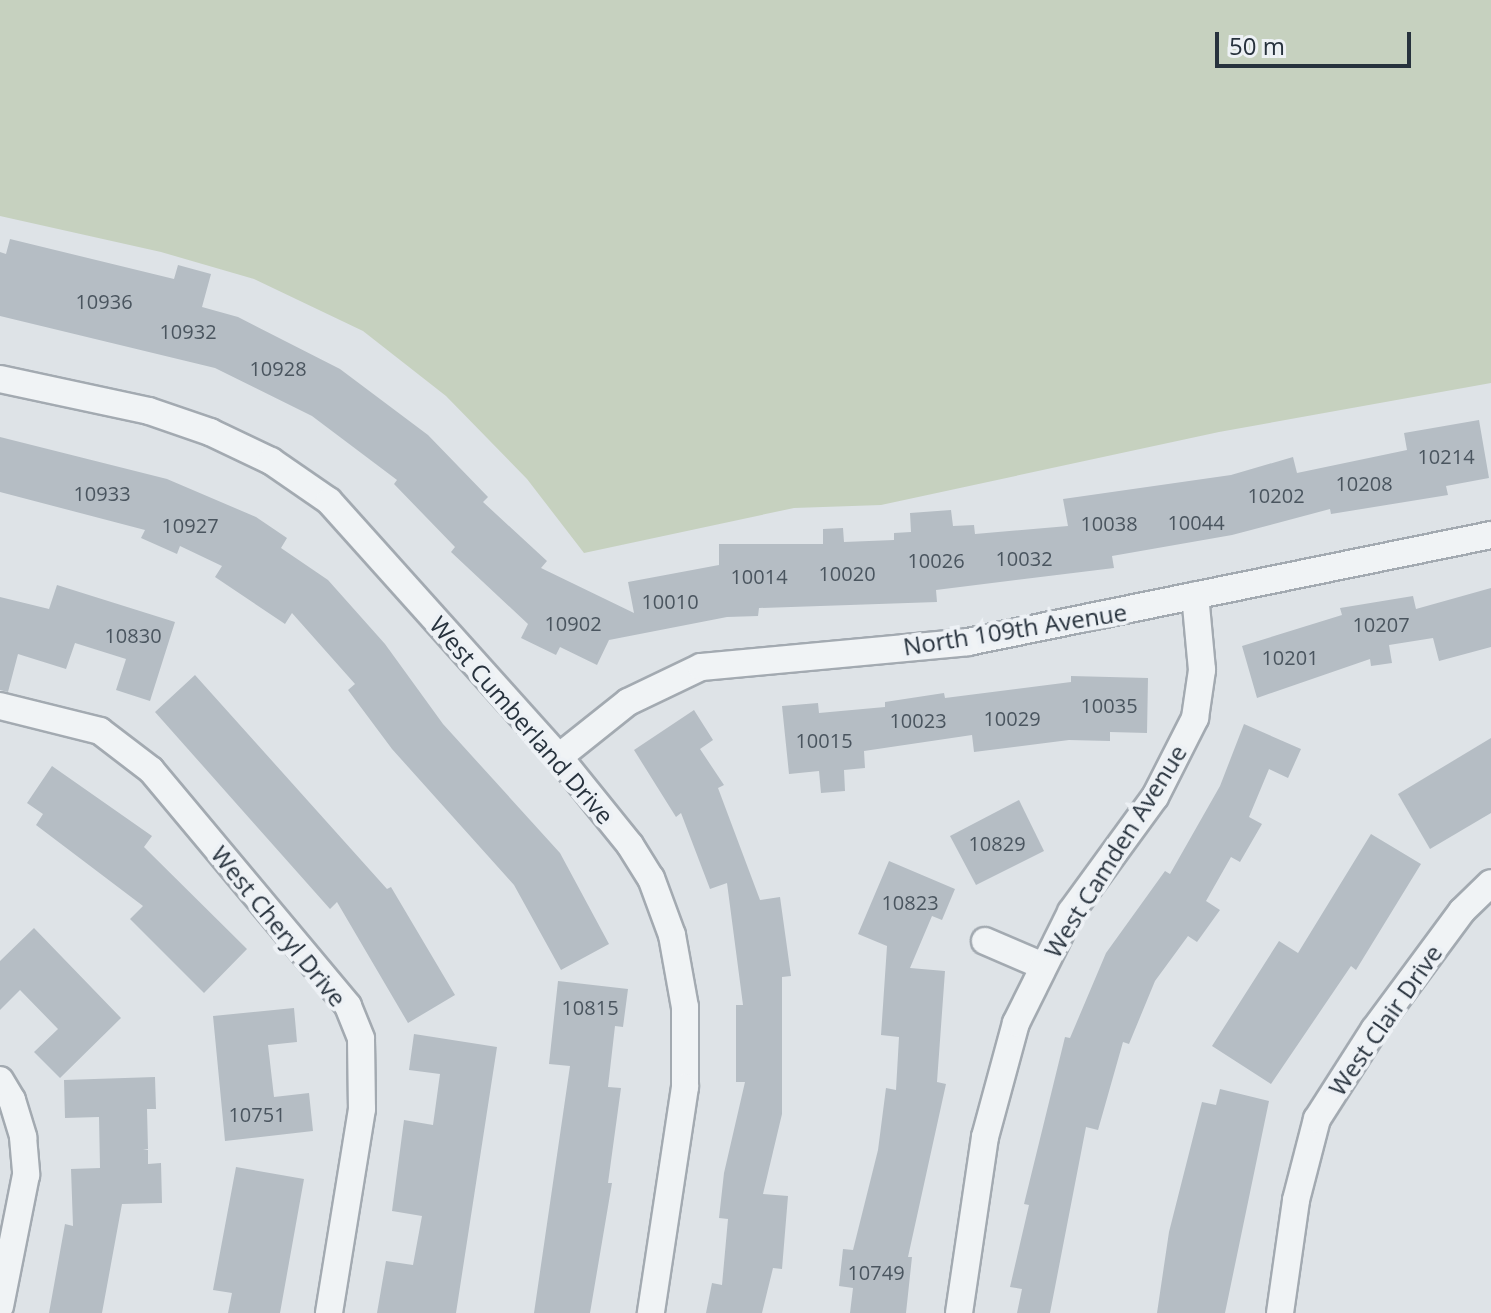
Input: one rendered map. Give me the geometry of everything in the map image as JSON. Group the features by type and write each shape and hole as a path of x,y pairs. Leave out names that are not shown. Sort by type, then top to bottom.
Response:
{"street":[{"name":"West Cumberland Drive","path":"0,379 149,411 210,432 329,501 559,757 651,878 672,935 685,1007 685,1087 651,1313"},
{"name":"North 109th Avenue","path":"559,757 628,702 701,667 968,642 1491,535"},
{"name":"West Camden Avenue","path":"959,1313 999,1074 1043,966 1071,912 1155,797 1195,718 1202,670 1195,595"},
{"name":"West Cheryl Drive","path":"0,706 100,731 151,770 348,1006 361,1039 362,1109 329,1313"},
{"name":"West Clair Drive","path":"1280,1313 1296,1200 1317,1119 1383,1018 1462,911 1491,883"},
{"name":"West Camden Avenue","path":"985,941 1043,966"},
{"path":"0,1080 19,1125 26,1175 0,1306"}],"green space":[{"path":"0,0 1491,0 1491,383 1219,432 881,505 794,508 584,553 527,479 446,396 363,331 254,279 161,252 0,216"}],"building":[{"path":"10,239 174,279 178,265 211,274 202,307 238,317 340,369 428,435 488,497 483,502 547,561 541,568 634,613 628,582 719,565 719,544 823,544 823,529 843,528 844,542 894,540 894,533 911,532 910,513 951,510 953,526 974,525 975,534 1068,526 1063,499 1231,475 1293,457 1297,473 1407,450 1404,433 1479,420 1489,478 1446,486 1448,495 1331,514 1330,509 1232,535 1112,556 1114,568 936,590 937,602 759,608 758,616 727,617 609,640 597,665 560,647 556,655 521,638 528,624 451,552 455,547 394,484 397,480 312,416 215,368 0,316 0,252 6,254"},
{"path":"0,437 167,479 256,517 287,538 281,548 328,580 385,644 443,724 560,853 609,944 561,970 514,885 392,749 348,690 355,684 292,613 285,624 215,577 222,566 180,546 177,554 141,538 145,530 0,492"},
{"path":"57,585 175,622 150,701 116,690 126,659 75,643 66,669 18,654 8,692 0,690 0,597 49,609"},
{"path":"1491,588 1491,647 1439,661 1433,638 1389,645 1392,663 1371,666 1370,659 1257,698 1242,646 1342,615 1340,608 1413,596 1416,609"},
{"path":"195,675 387,889 391,887 455,995 408,1023 337,902 330,909 155,712"},
{"path":"1071,676 1148,678 1147,733 1110,732 1110,741 1069,740 974,752 972,735 864,751 865,768 844,770 845,791 821,793 819,771 789,774 782,706 818,703 819,713 885,707 885,702 944,693 945,698 1071,682"},
{"path":"694,710 713,740 700,749 724,785 718,788 760,900 780,897 791,976 782,977 782,1114 763,1194 788,1196 782,1269 773,1268 762,1313 706,1313 712,1283 722,1285 728,1219 719,1218 724,1173 745,1082 736,1082 736,1005 743,1005 727,883 710,889 681,813 676,817 634,750"},
{"path":"1244,724 1301,749 1288,778 1269,769 1249,817 1262,824 1240,862 1231,857 1206,901 1220,910 1197,942 1188,936 1155,981 1129,1044 1123,1042 1098,1130 1086,1127 1050,1313 1017,1313 1022,1289 1010,1287 1029,1205 1024,1204 1065,1037 1070,1038 1106,953 1165,871 1170,874 1220,786"},
{"path":"1491,738 1491,813 1430,849 1398,794"},
{"path":"52,766 152,836 144,847 247,949 204,993 130,919 143,906 36,825 43,814 27,803"},
{"path":"1019,800 1044,851 976,885 950,836"},
{"path":"1371,834 1421,864 1356,970 1351,966 1271,1084 1212,1046 1279,941 1298,953"},
{"path":"889,861 955,889 942,920 932,916 910,968 945,971 937,1082 946,1084 908,1257 912,1257 906,1313 850,1313 853,1288 839,1286 843,1249 853,1250 878,1150 886,1088 896,1090 899,1037 881,1035 887,946 858,934"},
{"path":"34,928 121,1018 60,1078 34,1052 58,1029 20,990 0,1010 0,961"},
{"path":"558,981 628,989 623,1027 615,1026 608,1087 621,1088 608,1183 612,1183 590,1313 534,1313 570,1066 549,1064"},
{"path":"294,1008 297,1042 268,1045 274,1097 309,1093 313,1131 225,1141 213,1016"},
{"path":"414,1034 497,1047 456,1313 377,1313 386,1261 413,1265 422,1216 392,1211 404,1120 433,1125 440,1074 409,1070"},
{"path":"155,1077 156,1109 147,1109 148,1149 143,1149 148,1150 148,1164 161,1163 162,1203 122,1204 102,1313 49,1313 65,1224 73,1226 71,1169 100,1168 99,1117 65,1118 64,1080"},
{"path":"1220,1089 1269,1101 1225,1313 1157,1313 1169,1232 1202,1102 1216,1105"},
{"path":"236,1167 304,1179 280,1313 228,1313 232,1293 213,1290"}]}
